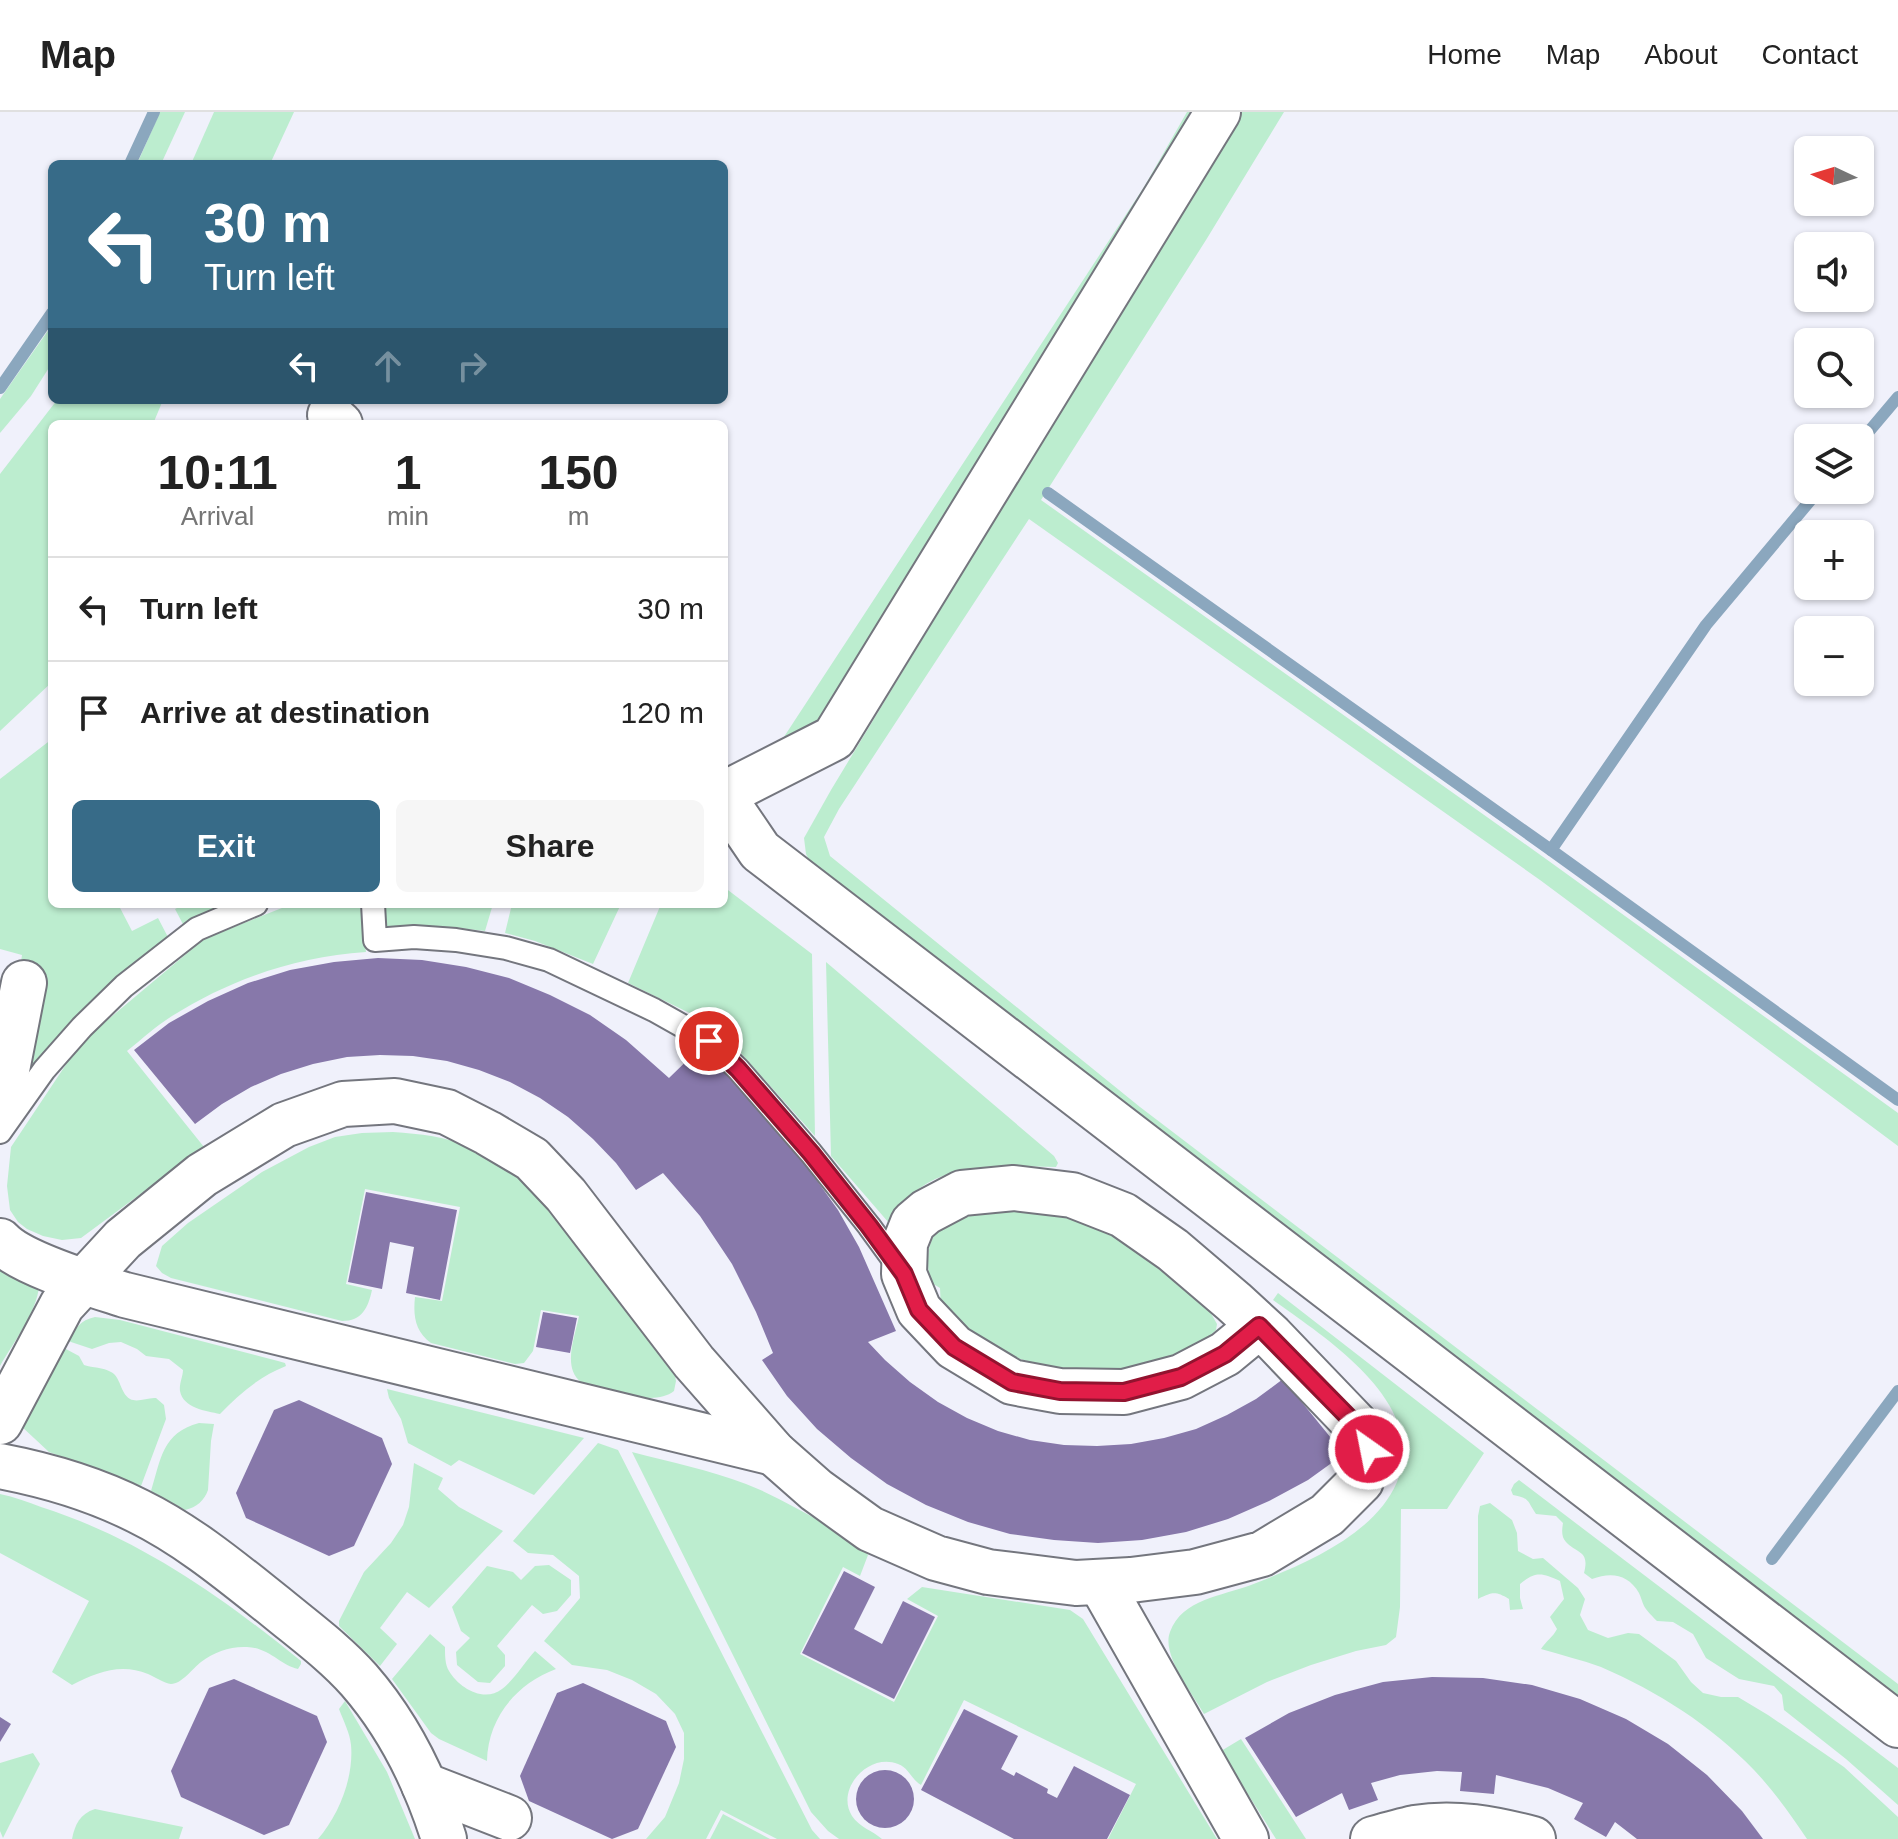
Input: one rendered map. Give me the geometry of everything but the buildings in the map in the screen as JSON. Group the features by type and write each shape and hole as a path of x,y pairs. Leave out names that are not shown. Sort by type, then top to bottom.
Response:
{"street":[{"path":"728,794 834,738 1218,112"},
{"path":"728,802 760,851 1898,1725"},
{"path":"0,1106 24,983"},
{"path":"0,1422 62,1305 123,1239 202,1175 284,1125 343,1104 395,1101 447,1112 532,1159 566,1195 694,1362 774,1453 816,1490 870,1529 936,1558 988,1572 1076,1583 1131,1580 1195,1572 1262,1554 1327,1515 1361,1481 1369,1449 1365,1434 1259,1326 1173,1250 1123,1215 1072,1195 1014,1188 962,1193 926,1212 913,1223 905,1243 904,1274 919,1310 954,1347 1012,1382 1060,1391 1124,1392 1181,1377 1225,1354 1259,1326"},
{"path":"0,1241 30,1260 125,1295 774,1453"},
{"path":"0,1466 28,1471 82,1488 138,1511 225,1567 320,1643 358,1679 412,1756 444,1839"},
{"path":"1100,1582 1246,1839"},
{"path":"424,1785 509,1818"},
{"path":"1373,1839 1417,1828 1456,1825 1494,1829 1533,1839"}],"lane":[{"path":"0,1132 44,1070 124,986 197,929 247,908"},
{"path":"373,908 375,940 414,937 456,940 506,948 549,960 654,1010 709,1041 738,1069 811,1153 904,1274"}],"green space":[{"path":"160,112 185,112 163,160 139,160"},
{"path":"214,112 294,112 272,160 193,160"},
{"path":"1187,112 1212,112 782,779 760,801 740,804 1144,187"},
{"path":"1241,112 1284,112 1041,500 1898,1113 1898,1146 1540,880 1029,519 839,809 824,837 830,856 1140,1107 1898,1684 1898,1705 815,872 806,854 804,838 831,790"},
{"path":"48,331 48,369 31,396 0,433 0,399"},
{"path":"54,404 161,404 155,420 48,420 48,686 0,731 0,474"},
{"path":"48,742 48,908 120,908 132,931 158,918 170,941 17,1099 22,955 0,949 0,779"},
{"path":"728,890 812,954 815,1136 722,1032 710,1023 628,983 659,908 728,908"},
{"path":"177,908 222,908 185,928"},
{"path":"282,908 360,908 366,952 314,959 264,972 217,991 155,1028 127,1051 204,1147 81,1238 62,1240 27,1229 10,1210 7,1186 11,1147 86,1038 204,939"},
{"path":"384,908 492,908 485,931 386,926"},
{"path":"511,908 619,908 593,964 535,941 505,933"},
{"path":"826,962 1054,1156 1058,1163 1056,1167 985,1167 941,1177 921,1187 904,1202 889,1223 831,1156"},
{"path":"393,1132 433,1136 462,1144 492,1159 528,1187 573,1239 675,1376 674,1391 665,1396 642,1397 581,1382 575,1376 571,1360 579,1316 541,1310 533,1351 524,1363 515,1364 431,1343 416,1323 415,1297 442,1301 460,1207 365,1189 346,1284 372,1290 363,1312 355,1319 342,1321 171,1278 156,1266 162,1246 188,1223 262,1172 335,1137"},
{"path":"999,1212 1040,1212 1072,1217 1107,1231 1205,1303 1217,1324 1216,1330 1208,1338 1148,1369 1104,1373 1048,1367 1003,1354 963,1332 941,1309 940,1288 930,1282 928,1262 934,1235 942,1227 966,1217"},
{"path":"0,1259 39,1286 29,1317 0,1366"},
{"path":"1278,1293 1484,1453 1447,1509 1401,1509 1400,1607 1396,1637 1386,1645 1356,1651 1267,1682 1204,1714 1170,1652 1168,1641 1176,1621 1204,1600 1292,1568 1354,1533 1386,1501 1397,1482 1403,1453 1399,1426 1386,1400 1344,1354 1273,1300"},
{"path":"95,1317 120,1320 278,1361 286,1366 250,1386 220,1414 208,1412 190,1405 182,1397 183,1370 169,1359 146,1356 121,1342 92,1349 68,1341 82,1323"},
{"path":"64,1348 79,1356 84,1365 114,1374 130,1399 156,1398 164,1405 166,1419 141,1486 49,1452 20,1425"},
{"path":"387,1389 584,1438 534,1495 459,1460 451,1466 408,1443"},
{"path":"199,1423 214,1424 208,1490 200,1503 185,1510 151,1491 170,1440 187,1427"},
{"path":"598,1443 618,1450 812,1830 820,1839 777,1839 721,1810 706,1839 646,1839 665,1817 679,1783 684,1759 684,1733 675,1714 656,1694 607,1670 572,1665 544,1641 580,1598 579,1576 553,1555 528,1553 513,1541"},
{"path":"632,1452 718,1474 757,1488 861,1546 868,1555 860,1576 843,1567 800,1654 894,1702 938,1616 907,1599 922,1587 1070,1610 1083,1619 1217,1839 1108,1839 1136,1784 964,1700 921,1785 902,1766 887,1762 866,1768 851,1785 848,1806 852,1816 882,1839 839,1839 811,1812"},
{"path":"414,1463 443,1478 438,1489 459,1507 503,1531 429,1608 407,1592 380,1628 397,1644 380,1666 339,1626 339,1621 364,1572 403,1525 409,1507"},
{"path":"1519,1480 1898,1768 1898,1805 1784,1710 1782,1695 1774,1686 1739,1679 1706,1658 1693,1634 1673,1622 1657,1621 1644,1606 1635,1587 1624,1578 1612,1575 1592,1579 1584,1573 1584,1556 1564,1540 1563,1523 1556,1516 1536,1514 1525,1499 1513,1495 1511,1490"},
{"path":"0,1494 77,1520 146,1552 241,1614 301,1664 298,1669 262,1650 241,1647 211,1655 183,1679 171,1684 138,1671 119,1669 72,1685 52,1672 89,1601 0,1553"},
{"path":"1490,1503 1512,1520 1517,1533 1518,1551 1533,1559 1543,1558 1578,1588 1585,1599 1580,1615 1588,1630 1608,1638 1639,1634 1676,1661 1703,1693 1738,1697 1768,1715 1844,1767 1898,1817 1898,1839 1807,1839 1761,1778 1702,1724 1622,1677 1594,1664 1541,1649 1557,1629 1550,1617 1564,1599 1560,1581 1539,1575 1520,1584 1523,1609 1510,1610 1509,1599 1497,1594 1478,1599 1478,1516 1480,1506"},
{"path":"549,1565 571,1580 571,1595 557,1611 543,1614 532,1605 497,1646 505,1655 505,1666 490,1683 478,1682 457,1665 456,1652 470,1638 461,1631 452,1607 487,1566 513,1572 521,1580 535,1566"},
{"path":"430,1634 445,1647 447,1666 453,1677 472,1692 488,1694 502,1689 535,1651 556,1669 528,1684 507,1704 493,1731 487,1761 431,1733 392,1679"},
{"path":"345,1701 387,1772 415,1839 318,1839 338,1807 350,1770 350,1740 339,1709"},
{"path":"1241,1739 1306,1839 1276,1839 1221,1751"},
{"path":"33,1753 40,1764 3,1838 0,1831 0,1763"},
{"path":"95,1809 183,1827 179,1839 72,1839 79,1820"},
{"path":"723,1814 770,1839 710,1839"}],"waterway":[{"path":"132,160 154,112"},
{"path":"0,388 48,319"},
{"path":"1874,425 1898,397"},
{"path":"1048,493 1898,1100"},
{"path":"1551,850 1706,625 1807,504"},
{"path":"1772,1559 1898,1391"}],"route":[{"path":"709,1041 738,1069 831,1177 904,1274 919,1310 954,1347 1012,1382 1060,1391 1124,1392 1181,1377 1225,1354 1259,1326 1365,1434 1369,1449"}]}
